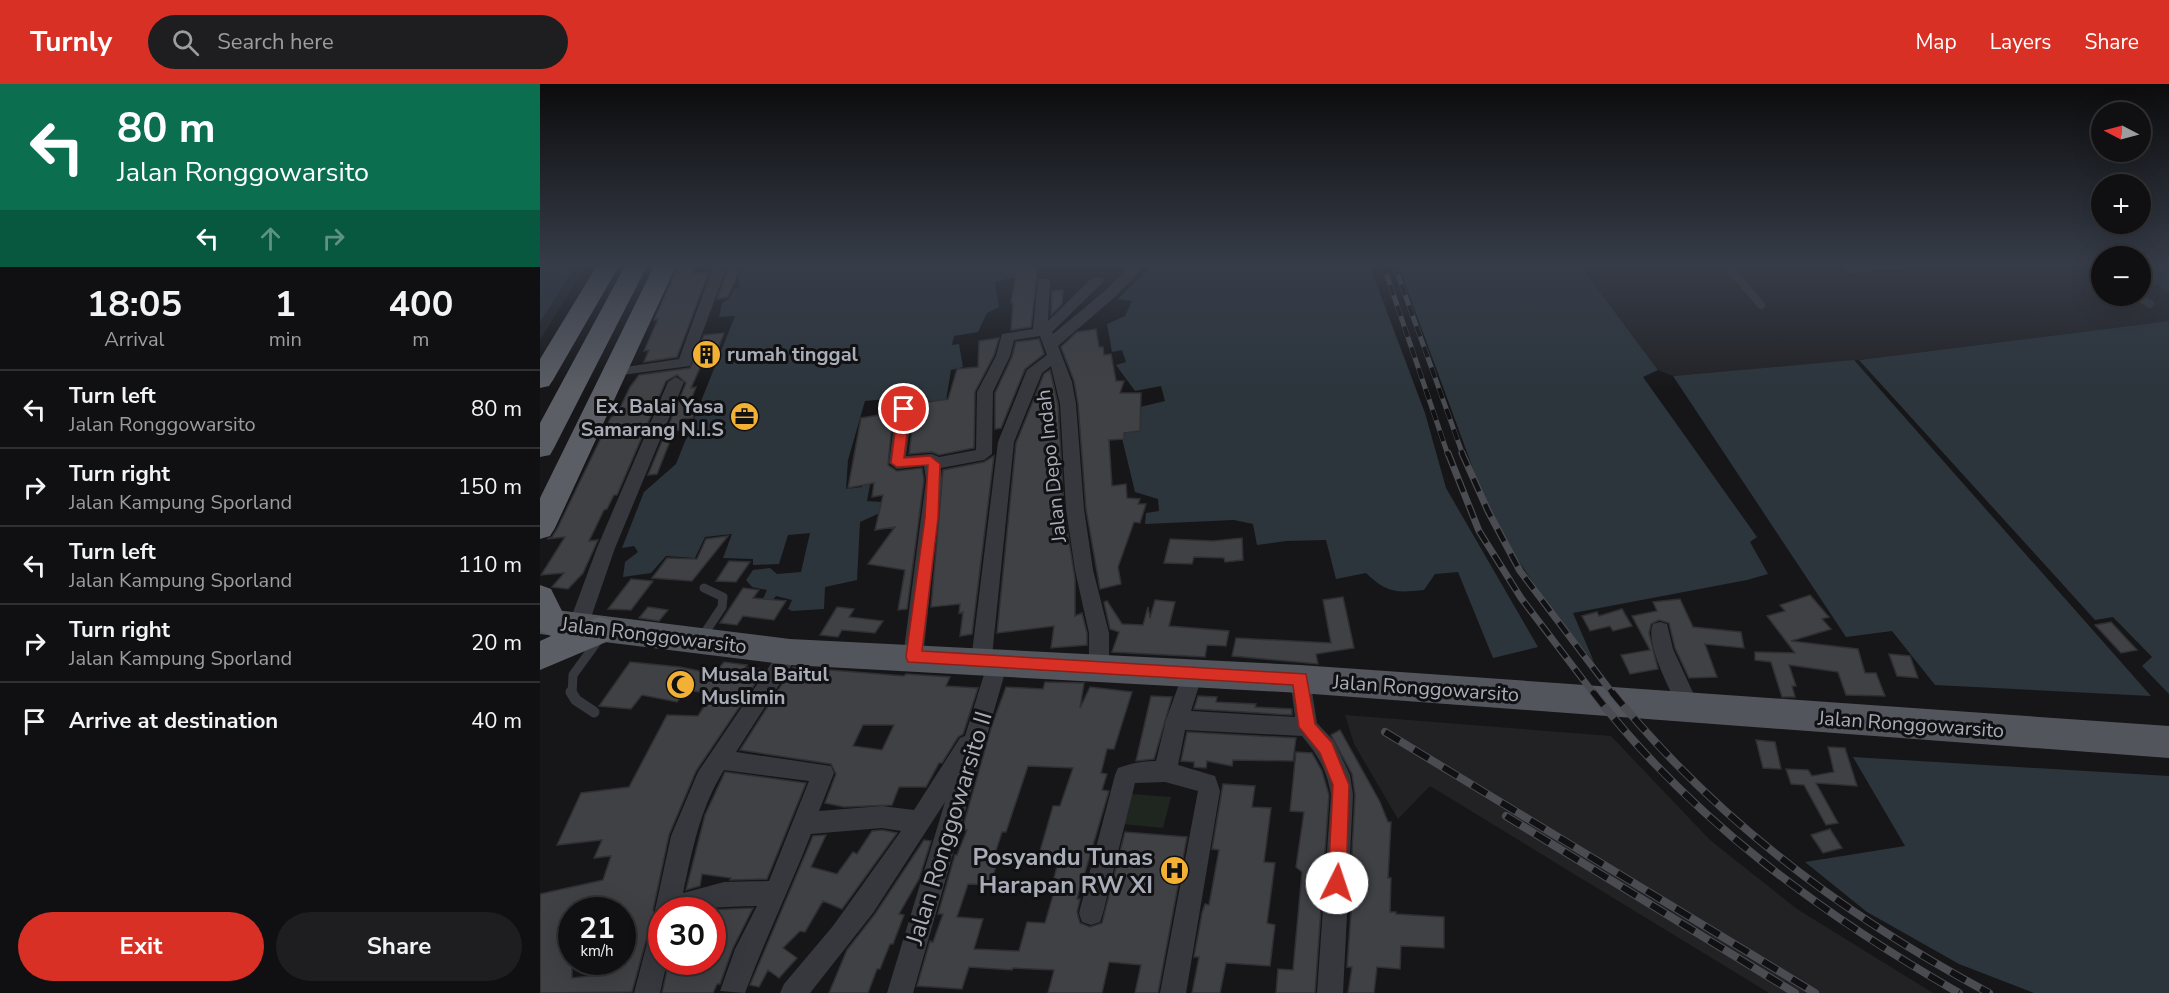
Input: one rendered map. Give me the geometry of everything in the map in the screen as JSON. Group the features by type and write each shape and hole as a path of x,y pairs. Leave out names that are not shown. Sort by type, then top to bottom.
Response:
{"highway":[{"path":"542,375 583,306"},
{"path":"540,492 622,306"},
{"path":"540,448 627,306"},
{"path":"540,528 645,306"},
{"path":"540,657 569,622"}],"main road":[{"name":"Jalan Ronggowarsito","path":"569,622 790,652 1300,679 2169,742"}],"street":[{"path":"612,374 685,363 706,306"},
{"path":"1045,306 1047,341"},
{"path":"1047,341 1076,306"},
{"path":"934,464 984,454 985,392 1003,356 1007,337 1047,341 1093,306"},
{"name":"Jalan Ronggowarsito II","path":"900,993 981,725 990,662 1006,442 1047,341"},
{"name":"Jalan Depo Indah","path":"1047,341 1065,385 1075,509 1084,570 1099,633 1099,668"},
{"path":"569,622 606,548 676,382"},
{"path":"906,394 897,463 930,460 934,464"},
{"path":"913,657 931,518 934,464"},
{"path":"1660,630 1663,649 1689,708"},
{"path":"670,897 690,815 706,779 721,760 790,652"},
{"path":"1165,772 1177,720 1193,673"},
{"path":"1300,679 1307,727 1326,748 1339,775 1342,795 1330,993"},
{"path":"1177,720 1307,727"},
{"path":"793,993 846,929 920,822 981,725"},
{"path":"721,760 823,773 776,893 744,958 733,992"},
{"path":"1091,913 1126,776 1140,771 1165,772 1207,783 1209,791 1173,993"},
{"path":"803,824 882,817 920,822"},
{"path":"713,897 724,894 776,893"},
{"path":"646,993 651,975"}],"lane":[{"path":"699,641 722,607 723,597 704,588"},
{"path":"569,622 570,690 574,698 594,712"}],"shaded area":[{"path":"540,306 561,306 540,340"},
{"path":"540,306 550,306 540,322"},
{"path":"721,306 999,306 987,313 978,332 954,336 952,345 959,344 963,367 951,370 946,401 927,406 926,402 912,404 910,392 898,394 897,398 865,401 848,460 846,489 862,487 863,480 871,479 867,501 881,502 882,512 860,522 857,580 825,587 824,609 792,611 788,609 792,600 776,596 768,606 760,605 767,590 752,587 746,580 753,570 770,568 777,574 801,572 810,533 788,535 779,564 753,565 753,559 723,558 732,534 705,537 695,558 666,556 651,573 623,577 625,562 638,552 634,546 622,548 644,492 676,464 735,316 719,317"},
{"path":"1129,306 1385,306 1425,413 1446,488 1538,647 1493,658 1458,572 1435,574 1424,590 1392,590 1380,585 1366,573 1336,579 1326,540 1286,541 1257,545 1253,524 1234,520 1145,524 1146,513 1159,511 1158,499 1135,492 1121,434 1140,407 1165,401 1161,386 1135,391 1116,365 1126,362 1122,350 1112,352 1107,324 1125,316"},
{"path":"1414,306 1611,306 1658,370 1643,377 1757,537 1750,542 1768,574 1573,613 1594,662 1552,611 1516,557 1483,496"},
{"path":"1611,306 2169,306 2169,321 1859,360 1673,376 1658,370"},
{"path":"2169,321 2169,694 2142,666 2152,657 2113,617 2095,620 1859,360"},
{"path":"1854,360 2151,696 1935,685 1892,631 1846,637 1673,376"},
{"path":"1345,715 1611,736 1710,840 1797,909 1933,993 1769,993 1430,786 1398,819 1354,744"},
{"path":"1853,757 2169,776 2169,993 2034,993 1959,964 1867,912 1805,862 1905,846"},
{"path":"1131,794 1171,797 1163,828 1122,824"}],"building":[{"path":"660,306 696,306 677,357 644,362 649,350 644,351 658,319 654,320"},
{"path":"1013,306 1033,306 1031,327 1011,330"},
{"path":"1051,306 1060,306 1051,315"},
{"path":"1096,329 1099,347 1103,347 1104,355 1111,354 1116,381 1124,381 1120,393 1141,393 1140,431 1124,433 1124,439 1109,440 1112,486 1126,484 1127,498 1140,499 1138,504 1146,504 1140,523 1134,522 1118,567 1121,584 1100,589 1086,509 1078,404 1074,381 1061,347 1077,332"},
{"path":"724,333 714,359 703,361 691,388 696,387 690,402 697,401 693,418 683,419 680,430 674,431 657,474 648,475 686,383 677,375 666,381 617,495 614,495 607,509 604,510 589,541 598,540 583,573 568,589 552,587 564,573 541,575 565,537 547,539 552,537 557,529 611,417 617,414 630,387 639,375 690,368 704,335"},
{"path":"999,338 994,355 975,392 974,448 939,455 932,452 909,454 915,404 948,399 957,369 978,367 979,341"},
{"path":"1039,339 1044,354 1025,369 1001,428 995,429 995,393 1012,357 1016,342"},
{"path":"1050,370 1058,404 1064,509 1075,579 1075,616 1082,613 1087,633 1087,645 1051,648 1054,626 997,633 1016,443 1044,374"},
{"path":"893,413 888,465 897,471 922,468 924,480 907,609 898,610 905,570 868,564 895,527 875,530 883,495 872,497 874,483 848,488 861,418"},
{"path":"994,456 972,634 960,636 963,612 959,613 960,604 931,607 943,470 984,462"},
{"path":"728,536 692,581 652,578 667,558 697,559 706,539"},
{"path":"1242,538 1243,560 1225,562 1224,558 1194,557 1192,564 1164,563 1170,539 1213,541"},
{"path":"729,561 750,562 736,582 716,581"},
{"path":"631,579 653,581 631,610 608,609"},
{"path":"743,588 759,590 753,598 786,601 774,620 743,616 737,625 720,623"},
{"path":"1810,595 1829,617 1822,619 1831,629 1791,641 1858,649 1865,673 1876,673 1885,696 1846,695 1838,672 1789,665 1796,686 1792,686 1795,697 1782,697 1771,662 1755,660 1755,652 1795,653 1767,616 1785,611 1780,605"},
{"path":"1343,597 1354,648 1316,654 1318,664 1232,656 1236,638 1331,643 1323,600"},
{"path":"1680,599 1693,627 1741,632 1744,648 1705,644 1717,677 1689,678 1675,648 1669,623 1659,620 1651,624 1649,633 1658,669 1630,674 1621,655 1650,650 1632,616 1657,611 1653,602"},
{"path":"1155,600 1175,602 1169,626 1229,631 1226,646 1207,645 1205,657 1112,652 1119,632 1110,629 1104,602 1107,601 1122,624 1143,625 1148,607 1150,618"},
{"path":"648,607 668,610 659,621 639,618"},
{"path":"837,607 854,609 849,617 883,621 875,633 842,630 838,637 820,635"},
{"path":"1622,609 1632,626 1613,631 1610,626 1590,631 1582,616 1597,612 1599,616"},
{"path":"2111,622 2137,650 2121,653 2095,625"},
{"path":"1889,654 1910,656 1918,678 1897,676"},
{"path":"630,662 680,667 714,674 724,662 747,665 745,668 765,669 696,771 669,835 656,897 648,897 648,933 632,992 540,993 540,894 603,880 611,856 594,858 602,840 557,845 581,793 629,787 667,715 698,716 712,694 687,690 677,702 642,695 631,709 599,706"},
{"path":"793,667 904,676 906,674 950,677 946,686 978,688 963,734 958,737 942,763 939,763 926,787 899,787 892,805 844,807 825,803 836,774 831,764 740,750","holes":["863,725 894,725 882,750 853,746"]},
{"path":"1045,682 1084,683 1080,708 1090,687 1132,692 1114,749 1107,749 1101,773 1107,774 1102,790 1109,791 1077,899 1080,899 1077,912 1080,923 1090,927 1102,923 1125,832 1187,837 1158,993 1135,993 1141,965 1109,962 1102,993 1048,993 1054,970 1013,968 1012,970 969,967 962,989 917,986 930,941 933,942 943,914 938,914 955,855 957,855 967,830 962,830 992,725 1006,687 1043,689","holes":["1028,766 1073,768 1060,806 1053,806 1038,858 1059,859 1052,885 1056,885 1045,923 1027,922 1019,951 974,949 983,919 957,917 968,884 990,885 999,857 994,857 1002,832 1006,832"]},
{"path":"1151,696 1172,697 1154,759 1136,761"},
{"path":"1198,696 1217,697 1216,702 1292,709 1292,715 1194,709"},
{"path":"1340,730 1380,802 1388,822 1391,822 1388,878 1391,878 1390,912 1444,917 1444,948 1401,946 1400,969 1377,967 1374,993 1348,993 1352,967 1347,967 1354,872 1351,872 1355,795 1352,774 1331,735"},
{"path":"1187,732 1296,738 1293,761 1233,760 1232,766 1207,761 1206,768 1194,767 1194,762 1181,761"},
{"path":"1756,740 1775,742 1781,769 1763,768"},
{"path":"1828,747 1845,748 1857,786 1816,783 1838,823 1826,825 1804,785 1791,784 1786,769 1808,770 1812,776 1834,772"},
{"path":"1296,752 1312,753 1322,771 1329,795 1315,993 1276,993 1278,969 1293,970 1302,872 1296,867 1304,812 1290,811"},
{"path":"725,772 806,783 767,879 730,880 731,878 702,874 700,886 686,890 705,815"},
{"path":"1223,784 1255,786 1252,807 1271,808 1264,862 1275,863 1267,923 1275,925 1270,966 1226,963 1220,993 1192,993 1199,957 1194,957 1202,913 1205,904 1209,905 1219,850 1212,849"},
{"path":"1830,829 1842,848 1823,853 1811,835"},
{"path":"872,831 897,833 842,909 823,901 805,932 800,931 783,948 797,958 779,978 768,970 759,987 750,985 813,836 826,835 811,867 837,874 853,852 857,854"},
{"path":"924,840 931,841 919,879 899,914 904,915 893,944 890,944 880,969 877,969 868,993 829,993 847,950 875,914"},
{"path":"753,908 726,967 726,909"},
{"path":"666,975 723,975 713,993 662,993"}],"railway":[{"path":"1397,306 1448,455"},
{"path":"1409,306 1463,455"},
{"path":"1448,453 1479,531 1521,598 1594,694"},
{"path":"1462,453 1488,511 1520,571 1613,694"},
{"path":"1593,692 1672,782 1761,860 1808,897 1857,930 1959,993"},
{"path":"1612,692 1694,782 1786,862 1884,932 1989,993"},
{"path":"1385,732 1815,993"},
{"path":"1506,816 1795,993"}],"place":[{"name":"rumah tinggal","path":"706,354"},
{"name":"Ex. Balai Yasa Samarang N.I.S","path":"745,417"},
{"name":"Musala Baitul Muslimin","path":"680,685"},
{"name":"Posyandu Tunas Harapan RW XI","path":"1174,871"}],"route":[{"path":"904,409 897,449 897,464 932,460 934,464 931,518 913,657 1300,679 1307,727 1326,748 1339,775 1341,785 1337,883"}]}
